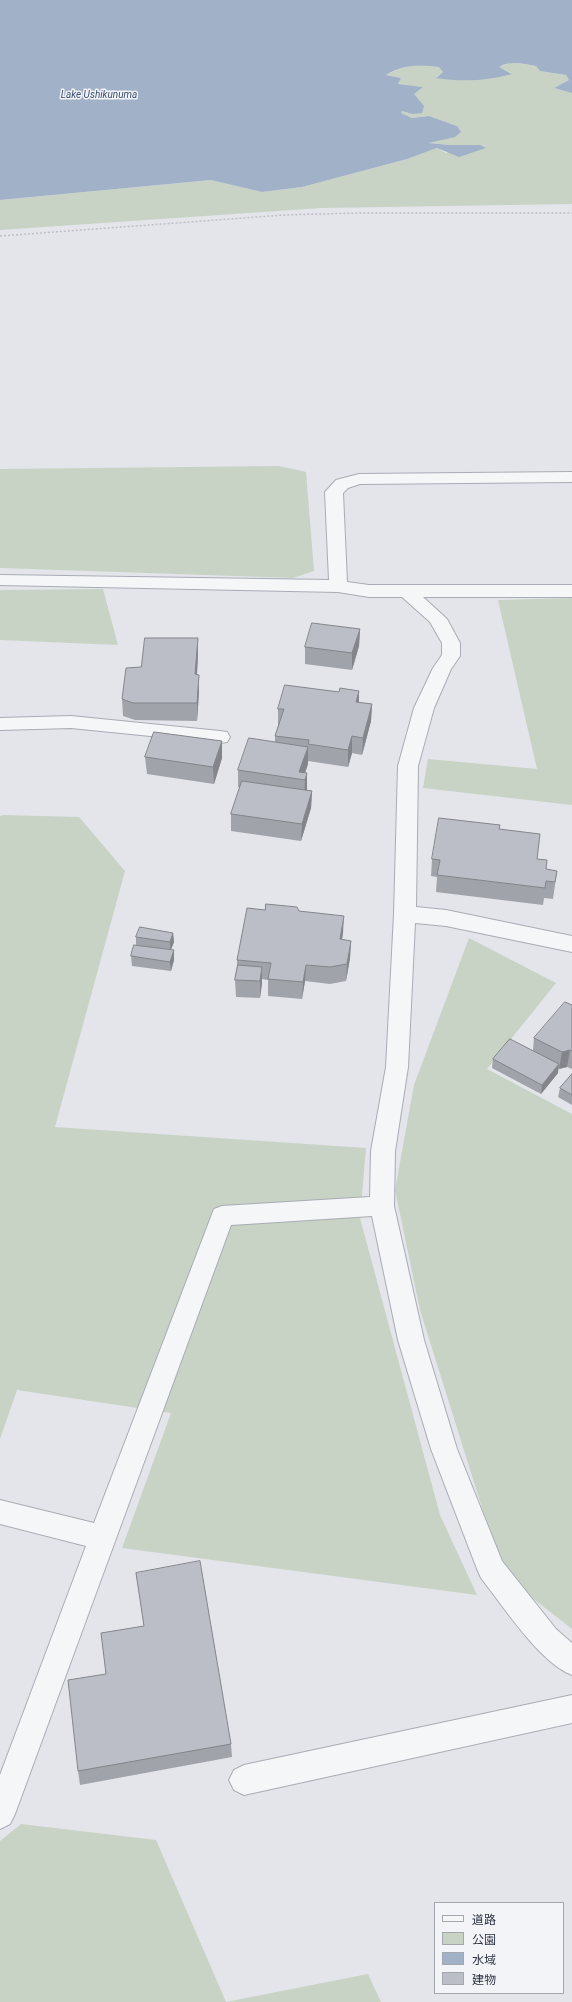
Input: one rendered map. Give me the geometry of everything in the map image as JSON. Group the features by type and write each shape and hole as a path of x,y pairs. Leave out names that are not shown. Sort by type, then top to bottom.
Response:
{"street":[{"path":"338,586 334,492 342,484 359,479 572,477"},
{"path":"0,580 338,586 369,591 572,591"},
{"path":"404,590 438,619 451,643 451,656 442,668 424,708 408,766 405,914 397,1067 383,1151 382,1206 411,1340 444,1449 491,1569 546,1638 572,1662"},
{"path":"0,724 71,722 220,737"},
{"path":"405,914 446,918 572,944"},
{"path":"0,1814 222,1216 382,1206"},
{"path":"0,1512 103,1538"},
{"path":"244,1780 572,1709"}],"path":[{"path":"0,236 284,216 358,213 572,212"}],"green space":[{"path":"513,62 536,66 541,71 566,75 569,80 554,88 572,93 572,204 321,208 0,230 0,200 212,180 262,192 302,187 407,159 437,148 446,153 463,146 427,143 436,140 457,126 429,116 412,118 400,113 402,111 412,114 414,94 422,87 398,84 401,78 386,75 393,71 412,66 440,67 443,72 436,77 512,73 498,67"},
{"path":"279,466 306,472 314,571 293,578 0,568 0,469"},
{"path":"103,589 118,645 0,640 0,590"},
{"path":"572,598 572,805 423,788 428,759 537,769 498,600"},
{"path":"0,816 79,817 125,871 55,1127 366,1148 360,1218 440,1515 477,1595 122,1548 171,1413 17,1390 0,1439"},
{"path":"469,938 556,983 487,1069 572,1114 572,1629 517,1586 493,1543 420,1310 395,1190 414,1085"},
{"path":"21,1824 156,1840 226,2002 0,2002 0,1841"},
{"path":"368,1974 381,2002 226,2002"}],"water":[{"name":"Lake Ushikunuma","path":"0,0 572,0 572,93 554,88 569,80 566,75 540,71 536,66 513,63 508,64 499,67 512,74 474,80 436,78 443,72 439,67 405,67 392,71 386,75 401,78 398,84 423,87 414,94 424,106 422,113 412,114 402,111 401,113 412,118 429,116 457,126 461,132 455,137 428,143 480,145 486,148 459,157 437,148 407,159 302,187 262,192 211,180 0,200"}],"building":[{"path":"312,623 360,629 352,653 305,647"},
{"path":"145,638 198,638 195,674 199,675 197,703 133,703 122,699 126,668 141,667"},
{"path":"285,685 339,692 340,688 359,691 356,702 372,704 363,738 352,736 348,750 308,744 309,740 275,736 284,709 278,709"},
{"path":"154,732 222,741 213,767 145,757"},
{"path":"249,738 308,747 299,772 307,773 305,780 238,770"},
{"path":"242,781 312,791 302,824 231,814"},
{"path":"439,818 500,825 499,829 540,834 537,859 547,860 546,869 557,871 555,882 546,881 545,888 437,875 440,860 432,859"},
{"path":"266,904 297,907 299,911 344,916 340,939 351,941 347,964 330,967 306,965 303,982 268,979 271,963 237,960 247,908 265,910"},
{"path":"140,927 173,933 170,942 136,937"},
{"path":"134,945 174,950 170,962 131,956"},
{"path":"238,965 262,967 260,981 235,980"},
{"path":"565,1002 572,1005 572,1051 562,1052 534,1038"},
{"path":"510,1039 559,1064 542,1085 493,1059"},
{"path":"572,1074 572,1095 560,1088"},
{"path":"200,1561 231,1744 78,1771 68,1680 106,1674 101,1633 144,1626 136,1573"}]}
